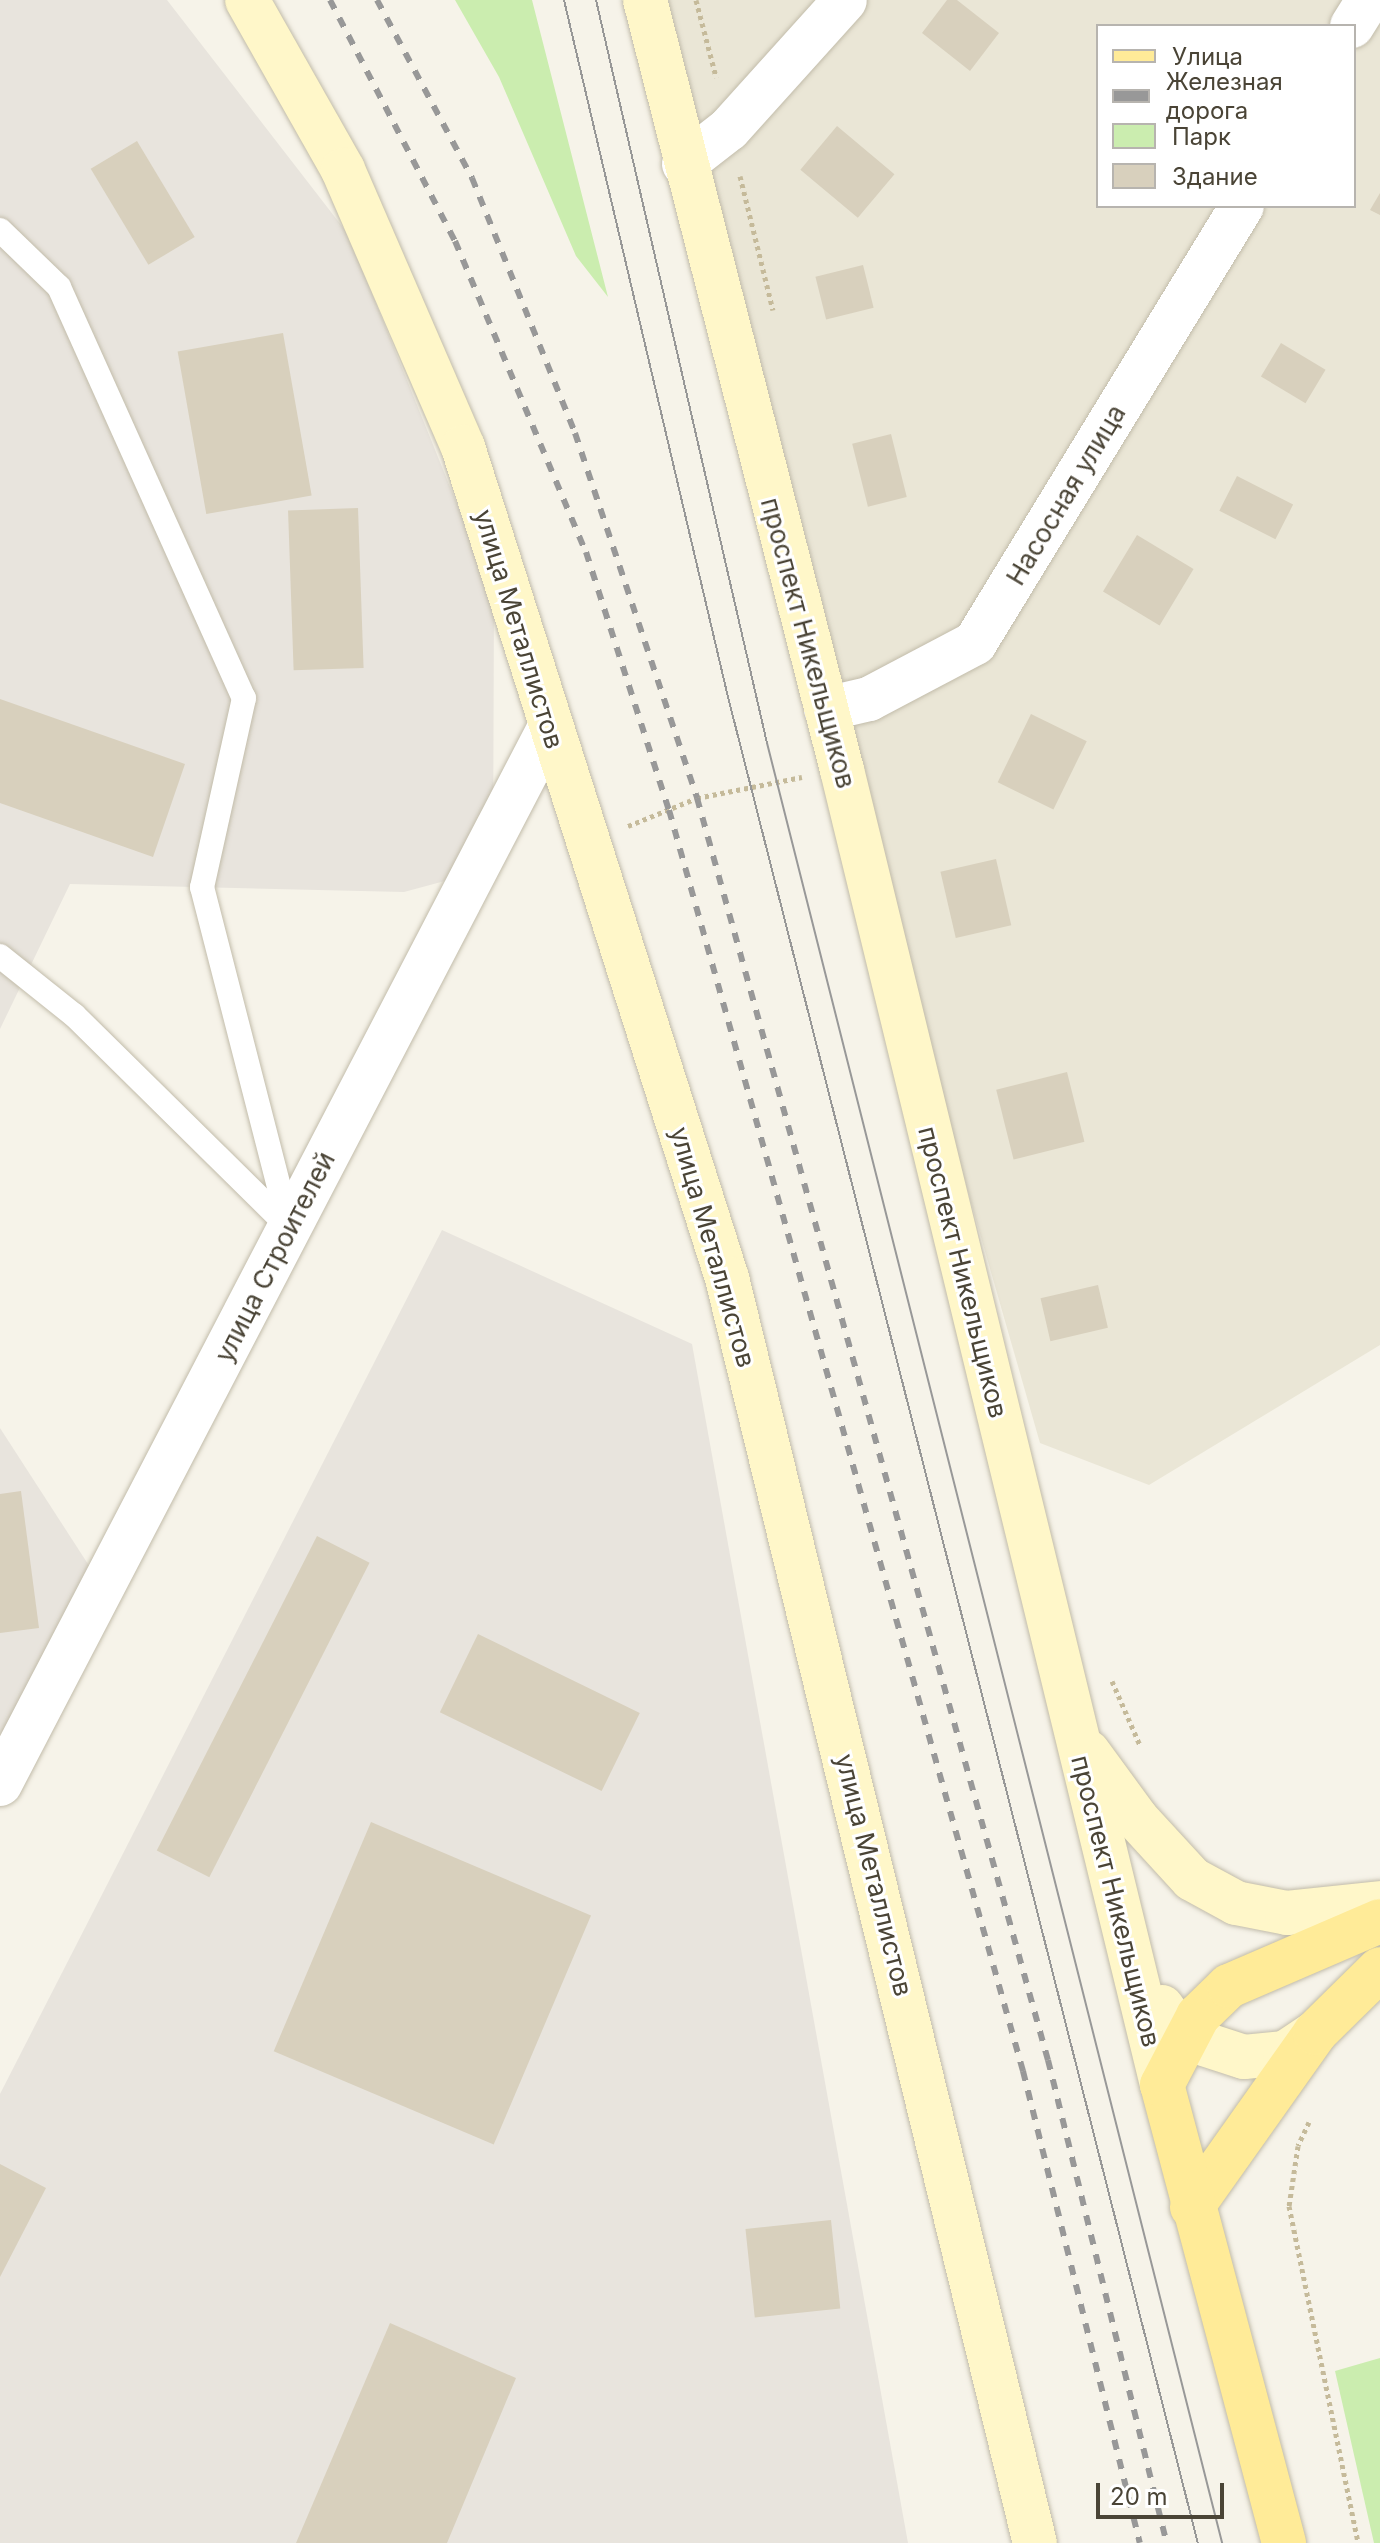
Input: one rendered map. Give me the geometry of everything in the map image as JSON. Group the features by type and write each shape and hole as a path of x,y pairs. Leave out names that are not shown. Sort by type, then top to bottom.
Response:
{"main road":[{"name":"улица Металлистов","path":"247,0 343,170 463,447 549,729 727,1278 1035,2543"},
{"name":"проспект Никельщиков","path":"645,0 684,164 842,770 1192,2207 1284,2543"},
{"path":"1075,1734 1137,1819 1192,1879 1236,1903 1287,1913 1380,1903"},
{"path":"1162,2085 1187,2033 1229,1986 1380,1921"},
{"path":"1130,1958 1173,2023 1223,2053 1264,2058 1285,2053 1315,2033"},
{"path":"1192,2207 1315,2033 1380,1969"}],"street":[{"path":"684,164 729,129 845,0"},
{"path":"1353,24 1368,0"},
{"name":"Насосная улица","path":"826,709 869,699 975,643 1241,208"},
{"name":"улица Строителей","path":"0,1784 549,729"}],"lane":[{"path":"0,230 59,287 244,698 202,887 290,1228"},
{"path":"0,956 74,1015 290,1228"}],"path":[{"path":"696,0 774,314"},
{"path":"586,843 697,798 842,770"},
{"path":"1108,1672 1144,1753"},
{"path":"1315,2109 1298,2146 1289,2206 1358,2543"}],"shaded area":[{"path":"0,0 167,0 348,234 494,596 493,868 404,892 70,884 0,1029"},
{"path":"658,0 1380,0 1380,1345 1149,1485 1040,1443 915,1007"},
{"path":"442,1230 692,1344 908,2543 0,2543 0,2094"},
{"path":"0,1428 97,1578 0,1762"}],"green space":[{"path":"455,0 532,0 608,297 576,256 499,77"},
{"path":"1380,2358 1380,2543 1374,2543 1335,2371"}],"building":[{"path":"947,0 957,0 999,33 970,71 922,33"},
{"path":"837,126 894,174 858,218 800,170"},
{"path":"137,141 195,237 148,265 91,169"},
{"path":"1380,193 1380,215 1370,210"},
{"path":"863,265 874,308 826,320 815,277"},
{"path":"283,333 312,495 206,514 178,352"},
{"path":"1281,343 1326,370 1305,403 1261,376"},
{"path":"891,434 907,497 868,507 852,444"},
{"path":"1237,476 1293,505 1275,539 1219,511"},
{"path":"358,508 364,668 294,670 288,510"},
{"path":"1137,535 1194,569 1160,626 1103,592"},
{"path":"0,699 185,764 153,857 0,803"},
{"path":"1031,714 1087,741 1053,809 998,782"},
{"path":"996,859 1011,925 956,938 940,872"},
{"path":"1067,1072 1084,1142 1014,1160 996,1090"},
{"path":"1098,1285 1108,1328 1050,1341 1041,1298"},
{"path":"21,1491 39,1628 0,1633 0,1494"},
{"path":"317,1536 370,1563 209,1877 157,1851"},
{"path":"478,1634 640,1713 602,1791 440,1712"},
{"path":"371,1822 591,1915 494,2145 274,2051"},
{"path":"0,2164 46,2188 0,2277"},
{"path":"831,2220 840,2309 755,2318 745,2229"},
{"path":"390,2323 516,2378 447,2543 296,2543"}],"tram line":[{"path":"564,0 728,697 1198,2543"},
{"path":"596,0 767,743 1222,2543"}],"railway":[{"path":"330,0 455,241 586,552 669,810 1023,2071 1140,2543"},
{"path":"377,0 472,178 575,433 697,798 1048,2060 1167,2543"}]}
